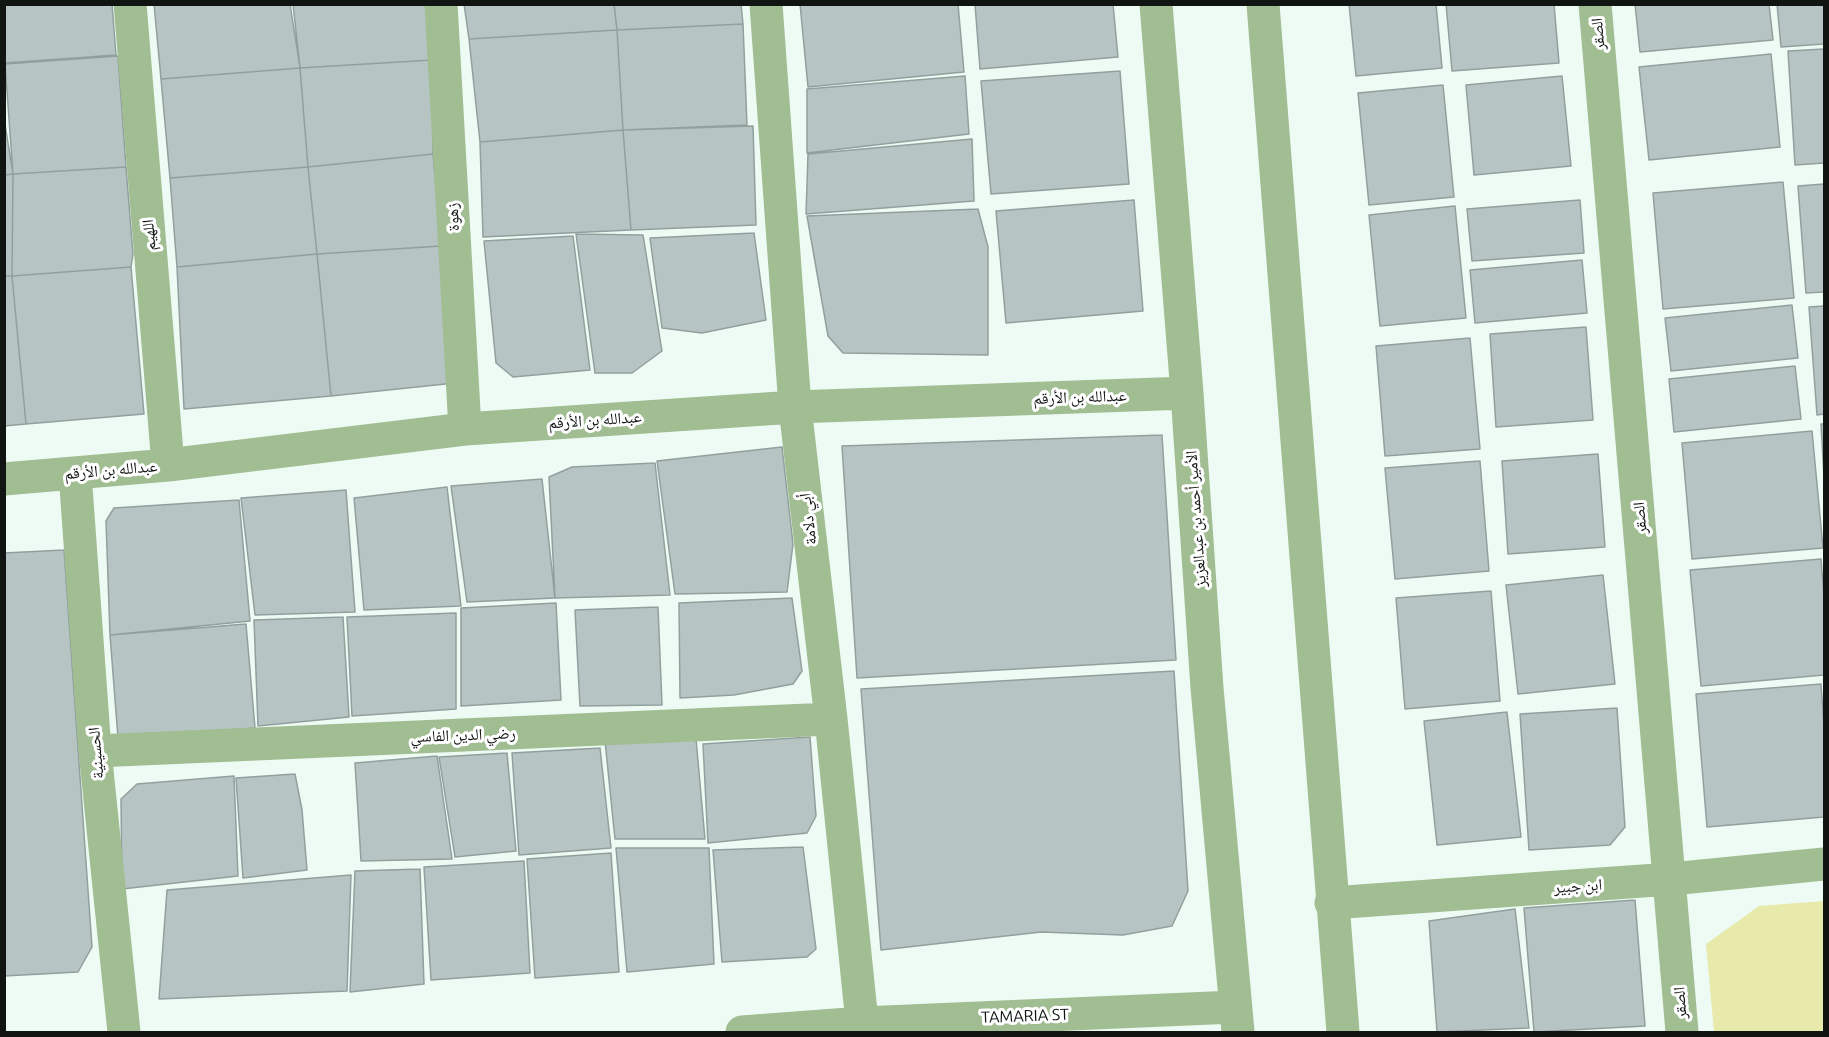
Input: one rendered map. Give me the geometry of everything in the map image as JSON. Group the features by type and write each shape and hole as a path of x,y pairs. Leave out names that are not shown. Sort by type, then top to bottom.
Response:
{"street":[{"name":"اللهيم","path":"130,4 168,465"},
{"name":"زهوة","path":"441,4 465,429"},
{"name":"أبي دلامة","path":"766,4 795,406 863,1028"},
{"name":"الأمير أحمد بن عبدالعزيز","path":"1156,4 1187,393 1207,687 1237,1019"},
{"path":"1263,4 1331,903 1343,1032"},
{"name":"الصقر","path":"1595,4 1671,879 1682,1032"},
{"name":"عبدالله بن الأرقم","path":"4,479 168,465 465,429 795,406 1187,393"},
{"name":"الحسينية","path":"75,473 95,751 124,1032"},
{"name":"رضي الدين الفاسي","path":"95,751 831,719"},
{"name":"ابن جبير","path":"1331,903 1671,879 1824,864"},
{"name":"TAMARIA ST","path":"742,1032 1237,1019"}],"green space":[{"path":"1824,901 1824,1032 1714,1032 1706,944 1759,906"}],"building":[{"path":"4,4 112,4 116,55 4,63"},
{"path":"154,4 290,4 300,68 161,79"},
{"path":"293,4 437,4 432,60 300,68"},
{"path":"464,4 614,4 617,30 469,39"},
{"path":"614,4 741,4 743,24 617,30"},
{"path":"800,4 958,4 964,72 808,87"},
{"path":"975,4 1113,4 1118,57 980,69"},
{"path":"1349,4 1436,4 1442,68 1356,76"},
{"path":"1446,4 1554,4 1559,63 1452,71"},
{"path":"1635,4 1769,4 1773,40 1640,52"},
{"path":"1777,4 1824,4 1824,44 1781,47"},
{"path":"743,24 747,125 623,130 617,30"},
{"path":"617,30 623,130 480,142 469,39"},
{"path":"1824,49 1824,163 1795,165 1788,51"},
{"path":"1771,54 1780,147 1649,160 1639,67"},
{"path":"118,56 126,167 13,174 5,64"},
{"path":"432,60 433,154 308,167 300,68"},
{"path":"300,68 308,167 170,178 161,79"},
{"path":"1120,71 1129,184 991,194 981,81"},
{"path":"965,76 969,134 807,153 807,89"},
{"path":"1562,76 1571,166 1474,175 1466,85"},
{"path":"1443,85 1454,197 1369,205 1358,93"},
{"path":"4,118 13,174 4,175"},
{"path":"753,126 756,225 631,230 623,130"},
{"path":"623,130 631,230 483,237 480,142"},
{"path":"972,139 974,201 806,214 808,154"},
{"path":"433,154 441,246 317,254 308,167"},
{"path":"126,167 133,254 131,267 12,276 13,174"},
{"path":"308,167 317,254 177,267 170,178"},
{"path":"13,174 12,276 4,276 4,175"},
{"path":"1783,182 1794,298 1663,309 1653,193"},
{"path":"1824,184 1824,292 1806,293 1798,186"},
{"path":"1134,200 1143,311 1006,323 996,211"},
{"path":"1580,200 1584,253 1472,261 1467,209"},
{"path":"1455,206 1466,318 1380,326 1369,215"},
{"path":"978,209 988,247 988,355 843,353 828,336 807,216"},
{"path":"754,233 766,320 702,333 662,328 650,238"},
{"path":"576,234 643,235 662,351 632,373 595,373"},
{"path":"573,236 590,370 513,377 496,363 484,241"},
{"path":"441,246 455,383 331,396 317,254"},
{"path":"317,254 331,396 184,409 177,267"},
{"path":"1582,260 1587,313 1475,323 1470,270"},
{"path":"131,267 144,414 26,424 12,276"},
{"path":"4,276 12,276 26,424 4,426"},
{"path":"1792,305 1798,358 1671,371 1665,318"},
{"path":"1824,306 1824,414 1817,415 1809,307"},
{"path":"1586,327 1593,420 1496,427 1490,334"},
{"path":"1470,338 1480,449 1385,456 1376,346"},
{"path":"1795,366 1801,419 1674,432 1669,379"},
{"path":"1821,424 1824,424 1824,477"},
{"path":"1812,431 1823,548 1692,559 1682,443"},
{"path":"1162,435 1176,660 857,678 842,446"},
{"path":"782,447 793,544 787,592 675,594 657,461"},
{"path":"1598,454 1605,547 1508,554 1502,461"},
{"path":"1480,461 1489,571 1395,579 1385,468"},
{"path":"655,463 670,595 555,598 549,477 572,467"},
{"path":"542,479 555,598 467,602 451,486"},
{"path":"447,487 461,606 364,610 354,498"},
{"path":"346,490 355,612 255,615 241,498"},
{"path":"239,500 250,621 110,635 106,521 114,508"},
{"path":"64,550 92,947 78,972 4,976 4,553"},
{"path":"1821,559 1824,597 1824,675 1701,686 1690,570"},
{"path":"1603,575 1615,684 1518,694 1506,585"},
{"path":"1491,591 1500,701 1405,709 1396,598"},
{"path":"792,598 802,671 793,684 734,695 680,698 679,603"},
{"path":"556,603 561,700 461,706 461,608"},
{"path":"658,607 662,705 580,706 575,610"},
{"path":"456,613 456,709 352,716 347,617"},
{"path":"343,617 349,717 258,726 254,620"},
{"path":"246,624 255,728 118,738 110,635"},
{"path":"1174,671 1188,891 1172,926 1123,935 1041,932 881,950 861,689"},
{"path":"1821,684 1824,726 1824,817 1707,827 1696,694"},
{"path":"1617,708 1625,827 1610,845 1529,850 1520,714"},
{"path":"1507,712 1521,837 1437,845 1424,721"},
{"path":"810,737 816,816 807,833 708,843 703,744"},
{"path":"696,739 705,839 615,839 605,741"},
{"path":"600,748 611,848 519,855 512,753"},
{"path":"507,753 516,851 455,857 439,757"},
{"path":"437,756 452,859 361,861 355,763"},
{"path":"295,774 302,810 307,870 243,878 236,778"},
{"path":"234,776 238,876 122,889 121,799 137,784"},
{"path":"803,847 816,949 807,957 722,962 713,850"},
{"path":"616,848 709,848 714,964 627,972"},
{"path":"611,853 619,972 535,978 527,859"},
{"path":"524,861 530,973 431,980 424,867"},
{"path":"420,869 424,984 350,992 355,871"},
{"path":"351,875 347,991 159,999 167,890"},
{"path":"1635,900 1645,1026 1534,1032 1524,908"},
{"path":"1515,909 1529,1028 1437,1032 1429,921"}]}
